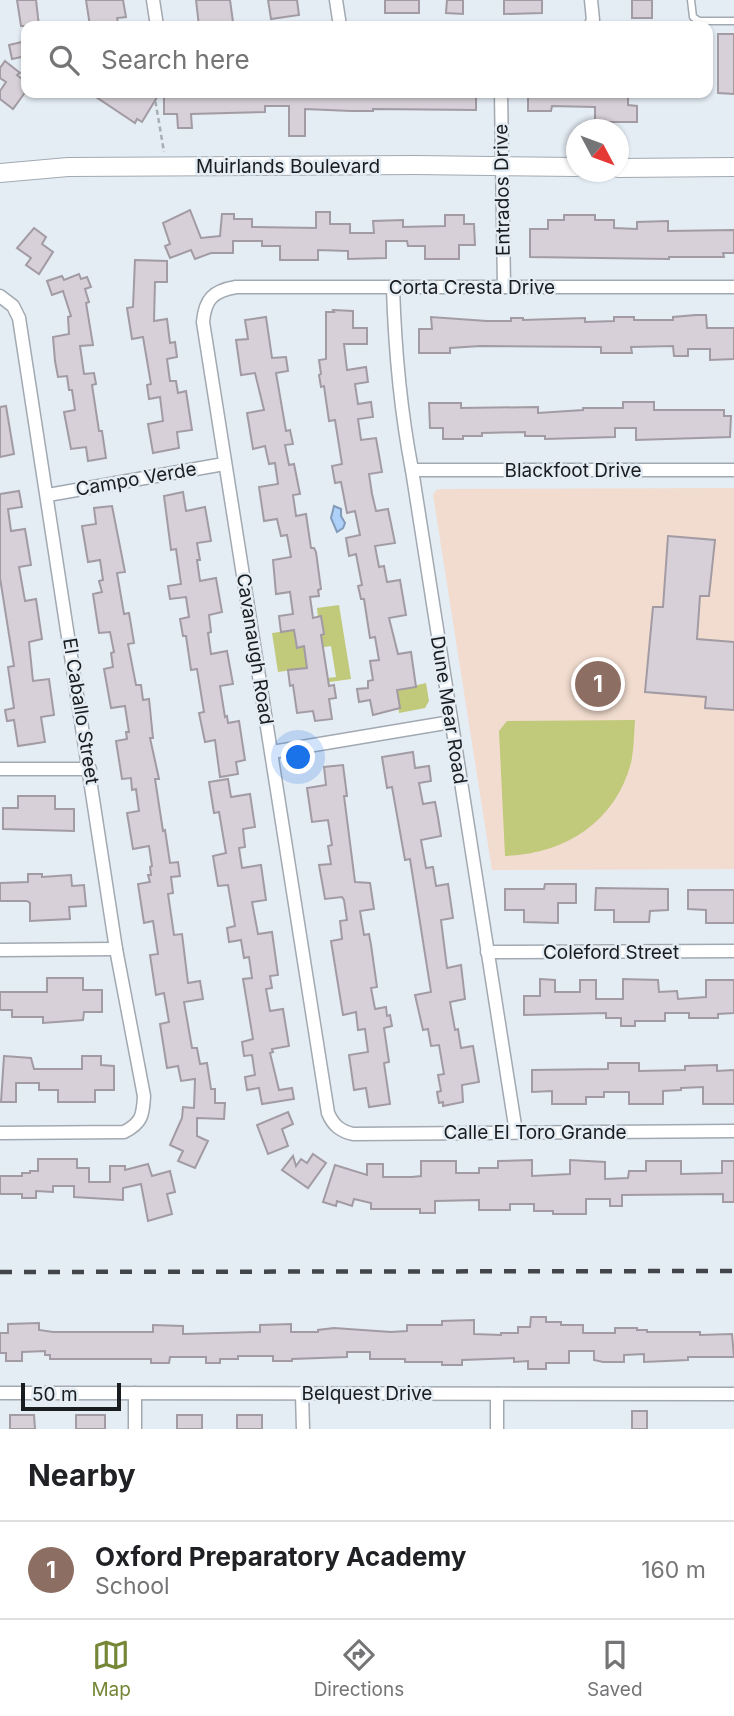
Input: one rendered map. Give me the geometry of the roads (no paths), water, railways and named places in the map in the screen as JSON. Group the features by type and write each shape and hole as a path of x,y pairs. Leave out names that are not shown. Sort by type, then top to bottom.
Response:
{"main road":[{"name":"Muirlands Boulevard","path":"0,173 68,167 566,167"},
{"path":"629,168 734,167"}],"street":[{"path":"153,0 156,21"},
{"path":"336,0 339,21"},
{"path":"591,0 592,21"},
{"name":"Entrados Drive","path":"501,98 504,287"},
{"name":"Corta Cresta Drive","path":"212,295 236,287 734,286"},
{"name":"Dune Mear Road","path":"393,288 398,387 516,1132"},
{"name":"Cavanaugh Road","path":"212,295 205,307 203,322 224,464 328,1113 337,1127"},
{"name":"El Caballo Street","path":"0,1133 124,1132 137,1125 143,1111 144,1096 116,949 19,318 4,298"},
{"name":"Campo Verde","path":"48,495 224,464"},
{"name":"Blackfoot Drive","path":"412,470 734,470"},
{"path":"272,752 451,722"},
{"path":"0,769 90,769"},
{"path":"0,950 116,949"},
{"name":"Coleford Street","path":"487,952 734,951"},
{"name":"Calle El Toro Grande","path":"337,1127 353,1134 734,1131"},
{"name":"Belquest Drive","path":"0,1393 734,1394"},
{"path":"135,1393 135,1429"},
{"path":"303,1393 303,1429"},
{"path":"497,1394 497,1429"}],"lane":[{"path":"691,0 693,17 699,21 734,21"}],"water":[{"path":"334,506 341,509 345,523 337,532 331,518"}],"railway":[{"path":"0,1272 734,1271"}],"place":[{"name":"Oxford Preparatory Academy","path":"598,684"}]}
